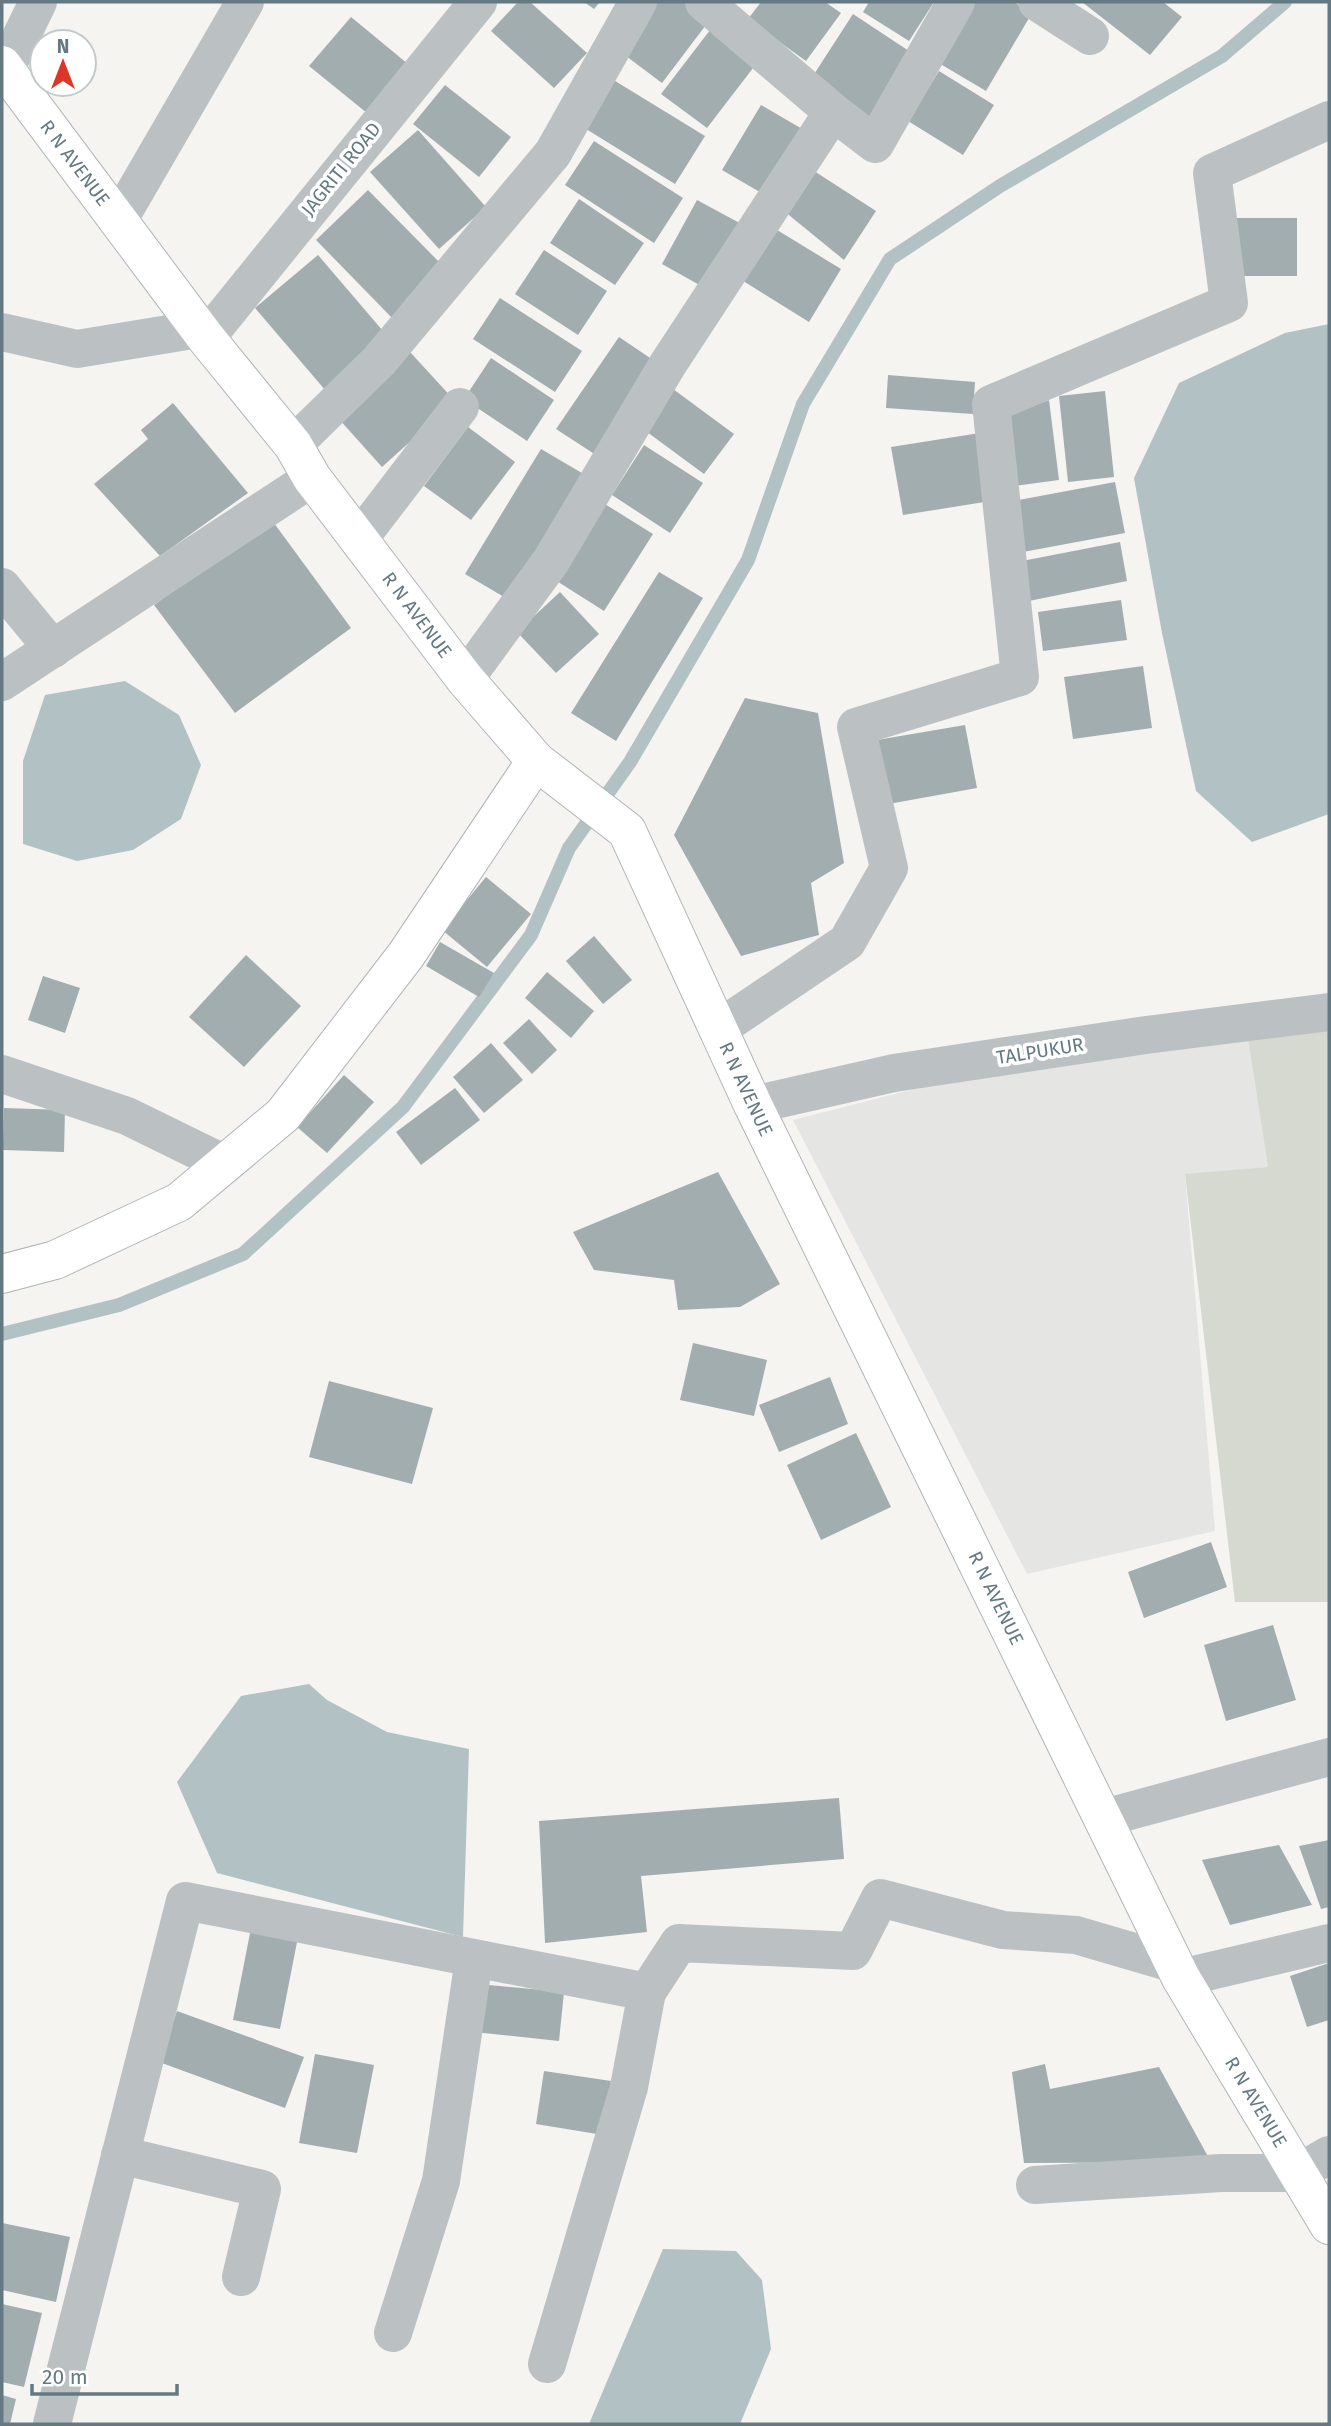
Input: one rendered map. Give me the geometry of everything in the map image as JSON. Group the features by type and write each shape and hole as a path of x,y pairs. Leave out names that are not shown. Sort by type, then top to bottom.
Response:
{"main road":[{"name":"R N AVENUE","path":"3,67 202,333 293,445 312,478 466,679 536,761 627,831 753,1105 1178,1971 1314,2164 1329,2225"},
{"path":"2,1274 55,1260 179,1202 283,1115 406,956 536,761"}],"street":[{"path":"3,67 38,2"},
{"path":"118,221 246,2"},
{"name":"JAGRITI ROAD","path":"202,333 478,2"},
{"path":"293,445 379,361 553,153 638,2"},
{"path":"704,2 875,144 956,2"},
{"path":"1037,2 1090,36"},
{"path":"466,679 551,561 668,364 833,111"},
{"path":"718,1030 848,942 889,868 856,727 1020,677 991,404 1230,303 1212,173 1329,120"},
{"path":"2,331 77,349 202,333"},
{"path":"359,539 460,407"},
{"path":"2,682 312,478"},
{"path":"2,587 53,649"},
{"name":"TALPUKUR","path":"753,1105 894,1073 1146,1035 1329,1012"},
{"path":"2,1074 127,1116 225,1164"},
{"path":"1104,1818 1329,1757"},
{"path":"547,2364 629,2087 647,1992 679,1942 853,1951 880,1898 1003,1930 1076,1934 1178,1971 1329,1943"},
{"path":"52,2424 185,1901 647,1992"},
{"path":"393,2333 441,2182 474,1959"},
{"path":"120,2155 262,2189 241,2277"},
{"path":"1035,2185 1221,2174 1314,2164"}],"shaded area":[{"path":"1329,324 1329,814 1252,842 1196,791 1162,633 1134,478 1179,383 1285,333"},
{"path":"125,681 179,715 201,765 181,819 133,850 77,861 23,844 23,761 45,695"},
{"path":"1329,1029 1329,1602 1235,1602 1185,1174 1268,1167 1248,1039"},
{"path":"1248,1039 1268,1167 1185,1175 1215,1531 1027,1574 793,1120 984,1071"},
{"path":"309,1684 327,1700 387,1732 469,1749 463,1937 217,1873 177,1782 241,1696"},
{"path":"663,2249 736,2251 762,2280 771,2349 740,2424 589,2424"}],"building":[{"path":"518,2 530,2 587,53 554,88 491,31"},
{"path":"584,2 600,2 594,9"},
{"path":"654,2 691,2 712,17 662,83 618,50"},
{"path":"761,2 825,2 841,13 806,61 748,19"},
{"path":"869,2 934,2 909,41 863,12"},
{"path":"966,2 1014,2 1032,13 986,91 932,59"},
{"path":"1082,2 1163,2 1182,17 1150,55"},
{"path":"853,14 912,53 869,120 809,82"},
{"path":"351,17 408,64 367,113 309,66"},
{"path":"717,21 763,55 707,128 661,94"},
{"path":"939,71 994,105 963,155 908,121"},
{"path":"607,76 705,136 675,184 578,124"},
{"path":"445,85 511,137 479,177 413,124"},
{"path":"761,105 809,133 770,198 722,170"},
{"path":"418,130 486,207 439,249 370,172"},
{"path":"594,141 683,198 654,243 565,185"},
{"path":"811,169 876,211 844,260 784,211"},
{"path":"368,190 448,271 396,322 316,240"},
{"path":"579,199 644,243 615,285 550,243"},
{"path":"697,200 747,227 712,292 662,264"},
{"path":"1235,218 1297,218 1297,276 1235,276"},
{"path":"764,222 841,269 809,322 732,274"},
{"path":"544,250 607,291 578,335 515,294"},
{"path":"318,255 389,338 326,391 255,308"},
{"path":"500,298 582,351 555,392 473,339"},
{"path":"619,337 662,366 599,457 556,429"},
{"path":"410,352 455,401 382,467 338,418"},
{"path":"491,358 554,400 527,441 464,399"},
{"path":"888,375 975,382 973,414 886,408"},
{"path":"673,389 734,434 704,474 643,429"},
{"path":"1105,391 1114,477 1068,482 1059,396"},
{"path":"1049,400 1059,480 1015,486 1006,416"},
{"path":"173,403 248,493 160,556 94,484 148,439 141,430"},
{"path":"468,427 515,462 471,520 424,486"},
{"path":"986,432 997,500 903,515 891,447"},
{"path":"644,445 703,483 670,533 612,495"},
{"path":"541,449 587,476 511,601 465,574"},
{"path":"1115,482 1125,533 1023,552 1013,501"},
{"path":"600,501 653,534 604,611 552,578"},
{"path":"271,519 351,628 235,713 154,605"},
{"path":"1120,542 1127,581 1029,601 1022,561"},
{"path":"659,572 703,598 616,741 571,713"},
{"path":"560,592 599,634 556,673 517,632"},
{"path":"1121,600 1127,640 1043,651 1038,612"},
{"path":"1143,666 1152,728 1073,739 1064,677"},
{"path":"745,698 818,713 844,863 811,883 819,935 741,956 674,835"},
{"path":"965,725 977,788 883,805 871,741"},
{"path":"486,877 531,914 487,967 442,930"},
{"path":"594,936 632,980 603,1004 566,961"},
{"path":"440,942 494,973 479,997 426,966"},
{"path":"246,955 301,1006 244,1067 189,1017"},
{"path":"547,972 594,1011 571,1038 525,998"},
{"path":"43,976 80,988 65,1033 28,1020"},
{"path":"529,1019 557,1050 532,1074 503,1043"},
{"path":"491,1043 523,1080 484,1113 453,1077"},
{"path":"344,1075 374,1102 327,1153 297,1127"},
{"path":"455,1088 480,1120 421,1165 396,1132"},
{"path":"4,1108 65,1110 64,1152 3,1150"},
{"path":"718,1172 780,1284 740,1307 678,1310 674,1280 594,1270 573,1232"},
{"path":"693,1343 767,1360 754,1416 680,1400"},
{"path":"830,1377 848,1424 779,1452 759,1405"},
{"path":"329,1381 433,1408 412,1484 309,1457"},
{"path":"856,1433 891,1507 821,1540 787,1465"},
{"path":"1211,1542 1227,1587 1144,1618 1128,1572"},
{"path":"1273,1625 1296,1700 1226,1721 1204,1645"},
{"path":"839,1798 844,1859 641,1876 647,1932 545,1943 539,1821"},
{"path":"1329,1840 1329,1907 1321,1909 1299,1846"},
{"path":"1279,1845 1312,1905 1230,1925 1202,1860"},
{"path":"251,1928 298,1937 280,2029 233,2020"},
{"path":"1329,1963 1329,2020 1307,2027 1290,1976"},
{"path":"478,1984 564,1992 559,2041 474,2032"},
{"path":"177,2011 304,2057 285,2108 159,2062"},
{"path":"315,2054 374,2065 357,2153 299,2143"},
{"path":"1045,2064 1050,2089 1159,2067 1211,2162 1024,2163 1012,2072"},
{"path":"544,2071 611,2081 603,2135 536,2124"},
{"path":"2,2223 70,2237 56,2302 2,2290"},
{"path":"2,2304 42,2313 24,2387 2,2382"},
{"path":"2,2395 16,2399 10,2424 2,2424"}],"waterway":[{"path":"2,1334 119,1305 243,1254 403,1107 531,935 569,848 630,762 748,560 803,404 890,259 1000,186 1222,56 1285,2"}]}
